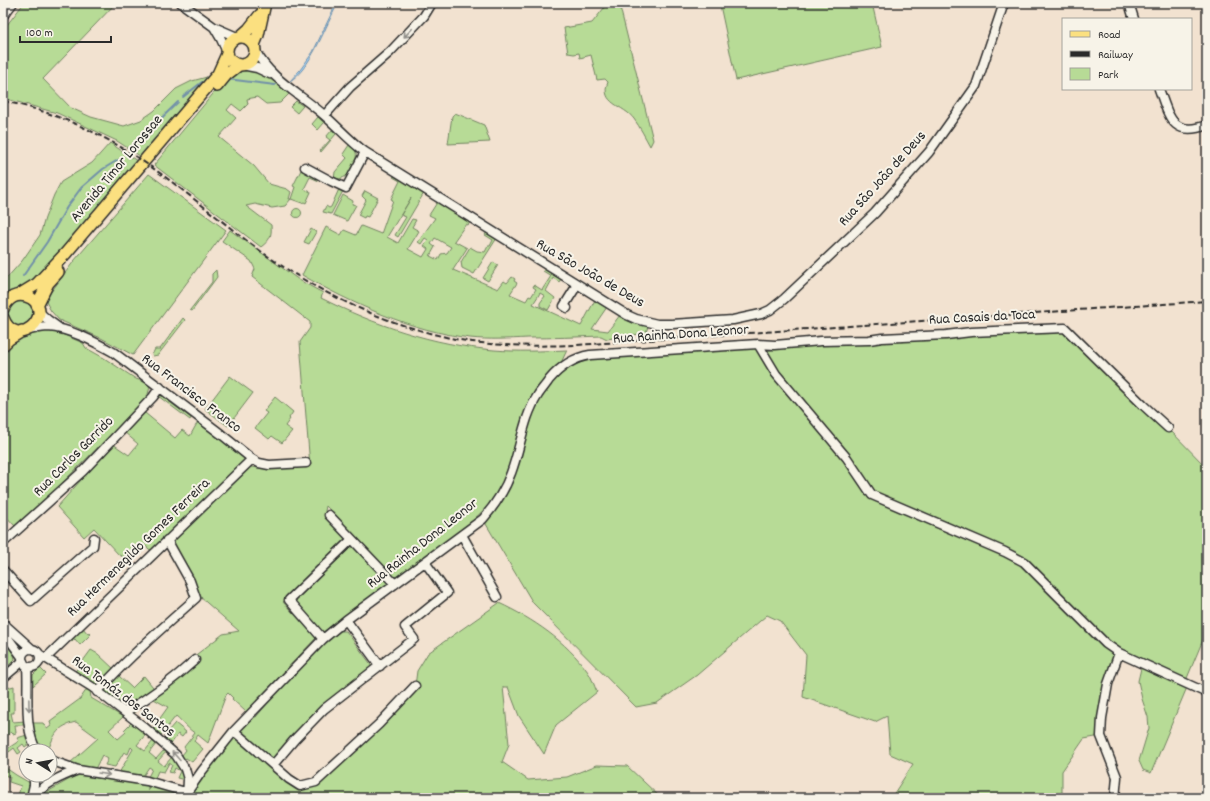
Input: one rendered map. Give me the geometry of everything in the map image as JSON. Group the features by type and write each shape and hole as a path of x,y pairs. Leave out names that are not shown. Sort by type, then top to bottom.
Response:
{"main road":[{"path":"264,8 255,47 255,56 248,64 241,65 232,62 227,53 230,42 239,37 249,28 264,8"},
{"path":"239,37 248,38 255,47"},
{"name":"Avenida Timor Lorossae","path":"4,304 12,297 19,295 37,284 70,249 218,74 227,53"},
{"name":"Avenida Timor Lorossae","path":"25,330 36,322 38,309 48,283 208,95 226,75 241,65"},
{"path":"19,295 26,296 31,299 38,309"},
{"path":"3,323 12,329 25,330"},
{"path":"3,345 9,339 25,330"}],"street":[{"path":"3,16 13,3"},
{"path":"181,3 214,27 239,37"},
{"path":"325,116 350,88 390,52 424,16 432,3"},
{"name":"Rua São João de Deus","path":"273,75 325,116 350,141 365,152 636,319 657,324 733,320 751,317 770,310 784,299 875,213 929,152 976,86 1004,3"},
{"path":"1129,3 1134,18"},
{"path":"214,27 227,53"},
{"path":"255,47 261,62 273,75"},
{"path":"241,65 257,68 273,75"},
{"path":"1159,90 1172,120 1177,125 1185,129 1194,129 1207,125"},
{"path":"305,167 346,188 365,152"},
{"path":"567,308 564,306 574,290"},
{"path":"38,309 48,320 62,330"},
{"path":"25,330 47,327 62,330"},
{"name":"Rua Casais da Toca","path":"758,344 775,345 821,341 869,340 946,335 971,332 1065,328 1168,428"},
{"name":"Rua Francisco Franco","path":"62,330 95,342 113,352 259,463 269,465 306,463"},
{"path":"758,344 776,374 847,458 872,494 1005,552 1024,562 1106,644 1119,653 1207,693"},
{"name":"Rua Rainha Dona Leonor","path":"188,795 202,771 234,731 323,639 346,620 483,519 495,505 504,490 512,472 527,418 538,395 554,374 576,358 590,355 758,344"},
{"name":"Rua Carlos Garrido","path":"3,543 83,471 153,397 160,387"},
{"name":"Rua Hermenegildo Gomes Ferreira","path":"39,654 167,540 252,459"},
{"path":"329,515 395,584"},
{"path":"462,535 497,597"},
{"path":"3,570 31,601 92,546 94,538"},
{"path":"323,639 289,600 352,539"},
{"path":"97,692 114,673 156,633 196,598 190,581 167,540"},
{"path":"273,765 295,739 324,709 414,639 405,627 447,593 425,562"},
{"path":"346,620 380,666"},
{"name":"Rua Tomáz dos Santos","path":"3,622 39,654 125,712 176,755 181,762 188,779 188,795"},
{"path":"3,631 24,662 34,666 40,658 39,654 25,651 24,662 31,743"},
{"path":"1116,798 1117,777 1101,736 1102,718 1108,684 1119,653"},
{"path":"125,712 150,698 195,660"},
{"path":"3,678 24,662"},
{"path":"234,731 289,779 300,786 316,782 379,724 415,686"},
{"path":"30,734 34,743"},
{"path":"58,763 78,770 147,781 182,791 188,795"},
{"path":"32,798 42,788 78,770"},
{"path":"32,798 34,783"}],"green space":[{"path":"24,3 116,3 43,79 71,108 91,117 124,126 141,120 154,111 176,89 192,81 207,77 211,78 143,158 117,141 57,113 3,98 3,30"},
{"path":"603,3 619,3 653,140 650,146 630,114 610,100 606,89 608,82 605,79 597,80 591,55 580,58 579,53 568,53 564,28 592,23 604,8"},
{"path":"730,3 872,3 882,47 736,80 720,5"},
{"path":"247,70 259,73 274,82 289,94 280,103 266,104 257,97 247,99 248,104 241,111 232,104 227,110 236,118 219,137 254,166 269,184 287,189 291,192 289,199 291,199 285,206 272,208 255,204 246,206 271,225 270,238 261,247 154,165 222,83 237,71"},
{"path":"296,101 303,106 297,113 290,107"},
{"path":"455,113 484,125 490,142 448,144 452,116"},
{"path":"318,117 324,123 318,130 312,124"},
{"path":"332,130 336,134 321,152 320,151 330,140 326,137"},
{"path":"110,143 137,161 42,276 3,297 3,285 5,280 22,261 40,235 54,195 61,182 92,163"},
{"path":"349,145 356,152 354,167 348,175 339,179 334,179 335,172 347,158 343,154"},
{"path":"301,170 322,180 319,181 310,177 304,189 311,192 306,203 291,199 295,187 293,186"},
{"path":"149,174 226,230 133,355 101,338 59,320 51,311 45,300 74,261"},
{"path":"394,176 424,193 398,237 395,235 406,217 401,215 411,198 387,237 398,243 412,219 416,220 412,227 419,231 408,249 423,257 428,249 424,246 428,240 425,238 421,244 418,242 435,218 429,215 438,201 471,221 468,225 466,224 454,241 467,248 453,270 498,289 504,281 507,283 512,277 517,283 510,294 526,301 529,296 531,297 536,289 533,287 534,285 542,290 551,276 543,271 545,268 561,279 559,282 553,278 546,291 555,298 548,310 540,306 540,303 545,296 540,293 533,304 581,326 595,300 607,307 592,329 608,331 620,315 648,326 646,333 607,339 601,336 506,339 470,338 426,329 383,315 341,296 302,275 326,227 341,235 344,230 356,235 361,226 381,234 393,200 391,199 400,181 393,177","holes":["435,238 451,247 447,253 441,254 438,260 430,256 435,247 431,244"]},
{"path":"339,189 343,191 331,214 323,212 326,206 329,208 331,207"},
{"path":"365,191 378,198 368,217 365,216 364,218 358,215 366,200 362,196"},
{"path":"343,195 353,201 352,204 356,205 347,221 333,215"},
{"path":"295,209 299,209 301,213 299,217 295,217 293,215 293,211"},
{"path":"311,229 316,232 309,244 304,242"},
{"path":"230,230 299,280 323,293 321,298 383,325 449,344 512,351 567,350 560,365 544,381 507,478 496,496 472,521 396,579 326,506 325,511 347,538 283,602 316,638 246,712 232,699 233,698 228,693 226,695 208,743 198,735 194,741 203,749 192,762 186,758 184,760 182,755 186,750 184,747 195,733 176,716 161,735 153,728 168,707 152,698 133,714 103,691 119,676 132,688 144,676 157,692 188,661 223,634 239,631 199,596 173,540 251,467 292,468 310,466 300,342 310,328 310,322 252,277 255,269 251,261 222,241"},
{"path":"487,232 497,238 474,274 462,268 461,262 470,247 477,251 485,252 493,240 485,235"},
{"path":"493,262 498,265 488,281 483,278"},
{"path":"216,270 217,277 192,311 190,310 212,282 212,274"},
{"path":"19,295 38,309 25,331 4,321 3,309"},
{"path":"183,318 185,320 158,355 153,356 152,355 155,349 160,349"},
{"path":"1059,328 1168,428 1207,468 1207,630 1185,683 1188,685 1151,773 1143,770 1139,761 1149,728 1148,717 1138,681 1142,664 1119,653 1108,684 1101,736 1084,739 1062,771 1062,793 1064,798 891,798 913,764 890,754 887,716 875,722 803,697 806,655 780,621 767,615 697,675 657,703 636,707 533,603 483,519 495,505 538,395 576,358"},
{"path":"49,330 83,343 86,348 136,379 147,383 150,387 148,394 150,396 52,493 15,526 3,513 3,350 18,339 30,334"},
{"path":"230,376 253,393 228,426 205,409"},
{"path":"159,394 191,418 190,420 158,396"},
{"path":"275,397 293,412 285,426 292,431 282,443 272,436 269,439 255,428 267,413 264,411"},
{"path":"145,413 175,438 182,430 190,436 200,418 252,459 154,553 143,544 126,558 119,555 94,528 84,537 57,507 113,444 129,455 138,444 124,432"},
{"path":"353,545 388,583 323,632 295,601"},
{"path":"499,603 524,616 548,632 570,650 588,672 597,692 556,725 544,754 519,716 508,687 503,687 509,744 502,762 528,780 567,777 597,765 627,766 661,798 188,798 189,792 234,732 300,786 316,782 415,686 417,671 428,653"},
{"path":"83,628 88,634 91,634 80,645 75,639 72,642 70,640"},
{"path":"340,631 346,631 370,663 370,669 273,763 241,732 242,728 253,716 256,717 277,692 277,690 312,654"},
{"path":"3,639 14,655 15,659 3,671"},
{"path":"91,650 98,654 114,669 97,684 91,683 74,673"},
{"path":"40,668 46,674 33,686 33,675"},
{"path":"14,686 14,713 11,713 13,722 25,721 24,725 15,725 16,733 13,734 11,732 3,739 3,691"},
{"path":"87,689 90,691 91,698 123,717 109,730 118,739 126,732 124,730 131,723 146,734 137,745 145,751 153,741 156,744 149,753 156,759 164,750 166,752 158,761 164,766 172,757 178,765 185,780 177,778 180,771 175,768 173,773 169,772 172,765 169,763 164,772 158,771 155,778 148,777 152,769 149,767 143,776 119,773 133,749 131,747 128,754 124,752 115,767 105,765 108,759 102,755 95,769 70,763 98,738 76,722 61,728 51,743 37,743 31,723 43,723 47,729 51,726 50,721 80,699"},
{"path":"175,723 186,732 182,737 178,734 171,744 166,740 171,734 168,731"},
{"path":"27,735 29,743 18,743 18,754 14,748 9,752 7,749 19,741 17,738"},
{"path":"3,766 18,776 18,783 30,783 26,798 17,798 21,786 9,782 10,777 4,775 3,777"},
{"path":"77,775 148,785 148,791 149,784 175,792 183,798 40,798 42,795"}],"water":[{"path":"335,3 335,9 310,58 304,68 290,81 313,52"}],"waterway":[{"path":"227,79 275,85"},
{"path":"183,97 202,82"},
{"path":"143,136 178,102"},
{"path":"23,276 47,242 67,207 81,188 103,169 118,160"}],"railway":[{"path":"3,101 39,110 75,124 109,140 159,172 262,252 320,289 386,319 432,334 470,342 547,346 577,345 1207,301"}]}
